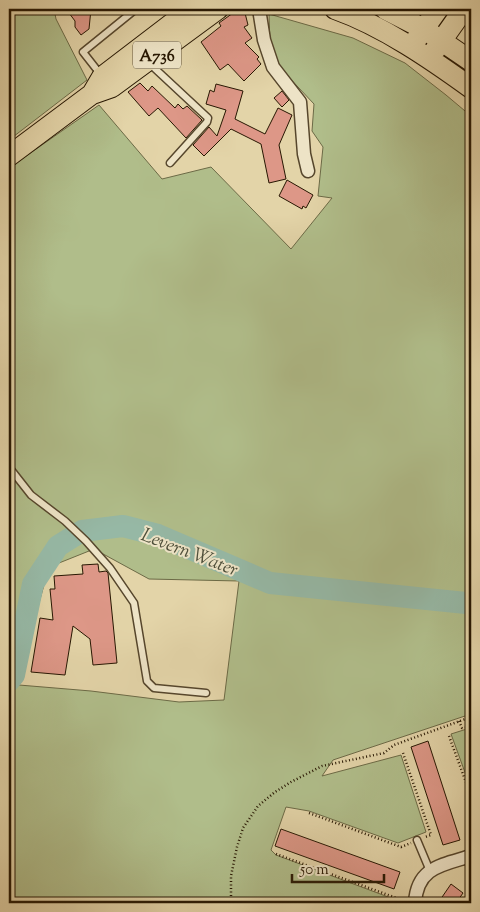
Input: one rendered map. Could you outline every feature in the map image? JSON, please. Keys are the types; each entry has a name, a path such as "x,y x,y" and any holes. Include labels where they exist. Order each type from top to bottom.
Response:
{"main road":[{"name":"A736","path":"142,56 191,9"},
{"name":"A736","path":"9,156 142,56 218,9"},
{"path":"335,9 362,20 429,58 471,88"},
{"path":"385,9 424,29 471,61"},
{"path":"411,48 438,9"},
{"path":"429,58 464,9"}],"street":[{"path":"259,9 264,40 273,67 300,102 304,154 308,171"},
{"path":"415,903 421,880 430,871 440,865 471,856"}],"lane":[{"path":"107,82 82,52 136,9"},
{"path":"142,56 208,118 207,122 170,163"},
{"path":"9,467 31,495 65,521 86,541 110,568 134,603 147,682 154,688 206,693"},
{"path":"417,840 430,871"}],"path":[{"path":"231,903 233,862 243,828 258,806 275,792 322,766 384,752 394,745 471,717"},
{"path":"459,721 462,728 471,727"},
{"path":"449,736 471,796"},
{"path":"309,813 401,847 431,835 403,753"},
{"path":"276,854 402,900 403,903"}],"green space":[{"path":"9,9 54,9 56,19 87,80 9,140"},
{"path":"269,14 353,38 405,63 471,116 471,714 333,760 322,776 401,755 426,832 398,843 309,811 286,807 271,850 276,855 399,901 399,903 9,903 9,168 99,105 162,179 211,167 291,249 332,198 318,196 323,147 312,131 314,104 282,70 270,46","holes":["94,549 149,579 239,581 224,700 179,702 91,691 19,685 29,639 49,567"]},
{"path":"470,728 471,733 471,789 451,734"}],"building":[{"path":"74,9 91,9 89,29 81,35 69,13"},
{"path":"244,9 248,25 244,27 252,38 245,43 259,57 257,59 261,64 244,81 228,64 220,70 201,42 221,26 219,23 233,13 233,11"},
{"path":"140,83 148,91 152,86 175,108 178,104 183,109 187,106 202,120 186,138 158,108 149,116 128,92"},
{"path":"216,84 243,91 235,119 265,134 278,108 292,115 279,145 286,179 269,183 261,144 231,129 204,156 193,145 209,127 217,136 226,110 206,104 210,90 214,92"},
{"path":"282,91 289,100 282,107 274,98"},
{"path":"287,180 313,195 306,208 303,206 302,209 279,196"},
{"path":"98,564 99,572 106,571 108,573 117,663 93,665 90,639 73,626 65,675 31,672 40,618 53,620 50,589 55,589 54,576 83,574 82,565"},
{"path":"428,741 460,840 443,845 411,747"},
{"path":"281,829 400,872 394,889 275,846"},
{"path":"451,884 463,893 456,903 438,903"}],"waterway":[{"name":"Levern Water","path":"9,681 14,675 33,584 58,546 82,531 123,526 158,535 270,583 471,602"}]}
